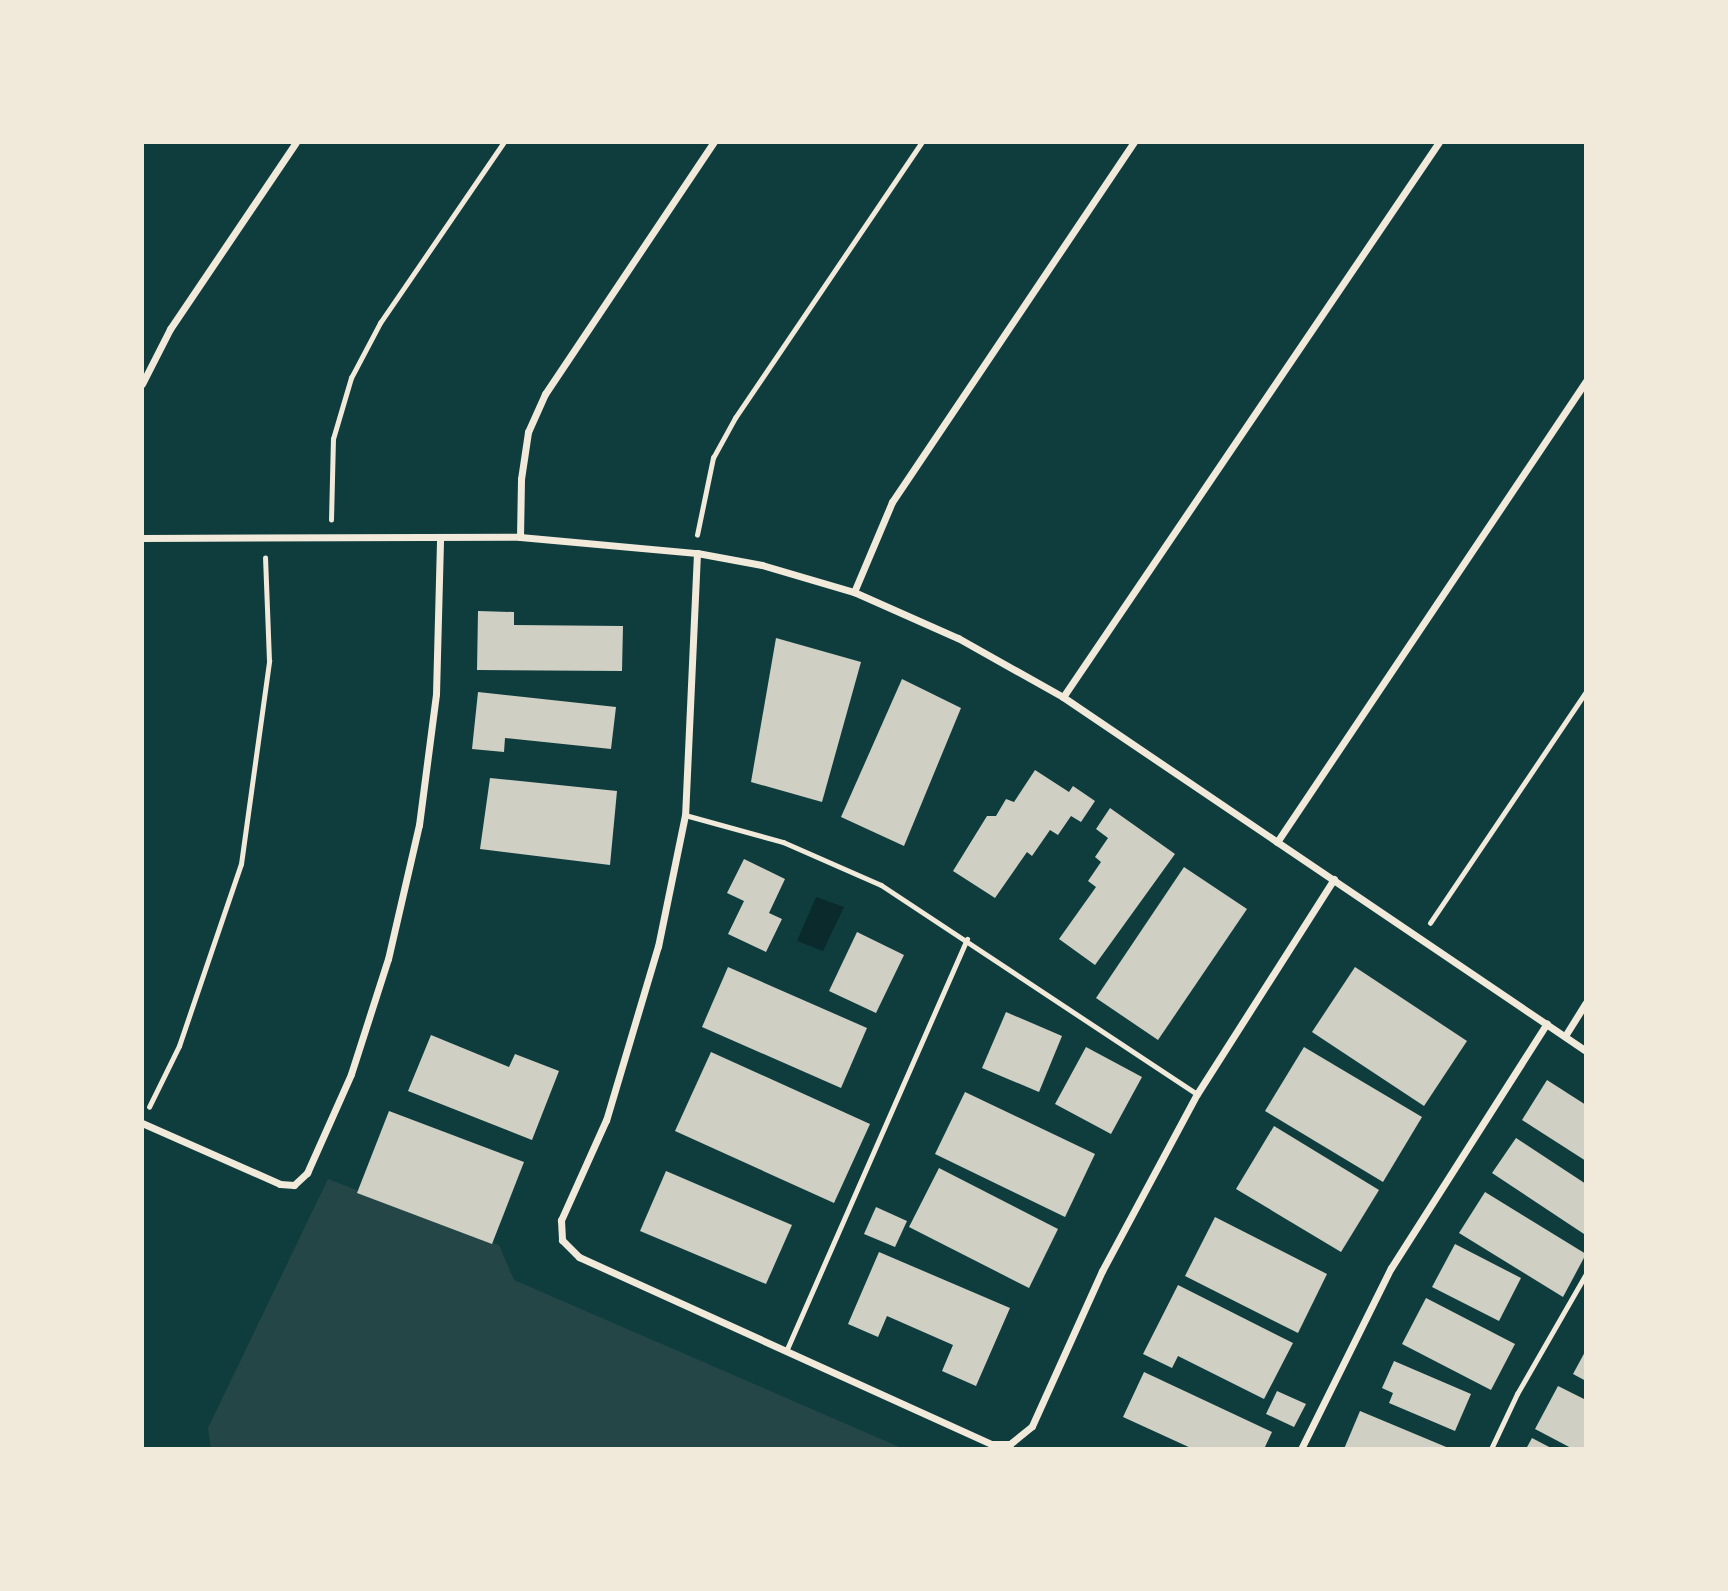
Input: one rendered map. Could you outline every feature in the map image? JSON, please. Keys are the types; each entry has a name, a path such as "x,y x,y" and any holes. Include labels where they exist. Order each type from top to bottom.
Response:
{"street":[{"path":"142,384 170,329 296,142"},
{"path":"520,537 521,479 528,432 545,394 714,142"},
{"path":"853,592 892,502 1134,142"},
{"path":"1063,697 1439,142"},
{"path":"1277,842 1586,381"},
{"path":"142,538 520,537 697,553 762,565 853,592 958,638 1063,697 1586,1051"},
{"path":"142,1124 280,1184 294,1185 307,1173 351,1074 388,959 416,839 436,694 440,538"},
{"path":"697,553 685,815 658,946 606,1120 561,1220 562,1240 579,1257 992,1444 1010,1444 1032,1426 1102,1271 1197,1094 1334,879"},
{"path":"1564,1036 1586,1003"},
{"path":"1301,1449 1391,1268 1547,1023"}],"lane":[{"path":"685,815 783,842 881,885 967,939 1197,1094"},
{"path":"787,1349 967,939"}],"path":[{"path":"331,537 333,439 351,378 380,323 504,142"},
{"path":"697,553 698,519 713,458 735,418 922,142"},
{"path":"147,1111 179,1046 241,864 269,661 264,539"},
{"path":"1421,937 1586,692"},
{"path":"1491,1449 1586,1274"}],"shaded area":[{"path":"816,897 844,907 823,951 797,941"},
{"path":"328,1179 499,1245 514,1280 904,1449 211,1449 208,1428"}],"building":[{"path":"478,611 514,612 514,625 623,626 622,671 477,670"},
{"path":"776,638 861,662 822,802 751,782"},
{"path":"902,679 961,708 904,846 841,817"},
{"path":"478,692 616,707 611,749 505,738 504,752 472,749"},
{"path":"1035,770 1069,792 1073,786 1095,801 1081,822 1071,816 1058,835 1050,830 1032,856 1027,852 995,898 953,871 987,816 996,816 1006,799 1014,802"},
{"path":"490,778 617,791 610,865 480,849"},
{"path":"1110,808 1175,854 1095,965 1059,939 1096,887 1088,881 1101,862 1095,857 1108,838 1096,829"},
{"path":"744,859 785,879 769,913 782,919 766,952 728,934 744,901 727,893"},
{"path":"1184,867 1247,909 1158,1040 1096,998"},
{"path":"857,932 904,955 876,1013 829,991"},
{"path":"728,967 867,1028 841,1088 702,1027"},
{"path":"1355,967 1467,1041 1424,1106 1312,1032"},
{"path":"1006,1012 1062,1036 1039,1092 982,1068"},
{"path":"431,1035 509,1067 515,1054 559,1071 532,1140 408,1091"},
{"path":"1086,1047 1142,1077 1111,1134 1055,1104"},
{"path":"1304,1047 1422,1117 1383,1182 1265,1111"},
{"path":"711,1052 870,1124 834,1203 675,1131"},
{"path":"1547,1080 1586,1105 1586,1161 1522,1120"},
{"path":"965,1092 1095,1154 1065,1217 935,1154"},
{"path":"389,1111 524,1162 492,1244 357,1193"},
{"path":"1274,1126 1379,1190 1341,1252 1236,1189"},
{"path":"1516,1138 1586,1184 1584,1234 1492,1173"},
{"path":"939,1168 1058,1229 1029,1288 909,1227"},
{"path":"666,1171 792,1225 766,1284 640,1231"},
{"path":"1485,1192 1586,1254 1563,1297 1459,1233"},
{"path":"876,1207 907,1221 895,1247 864,1234"},
{"path":"1215,1217 1327,1274 1298,1333 1185,1276"},
{"path":"1455,1244 1521,1278 1499,1321 1432,1287"},
{"path":"879,1252 1010,1308 976,1386 942,1371 953,1345 887,1316 878,1337 848,1324"},
{"path":"1178,1285 1293,1343 1264,1399 1178,1356 1172,1368 1143,1354"},
{"path":"1426,1298 1515,1344 1491,1390 1402,1344"},
{"path":"1586,1350 1586,1381 1573,1374"},
{"path":"1394,1361 1471,1394 1455,1431 1389,1403 1393,1393 1382,1388"},
{"path":"1144,1372 1272,1432 1264,1449 1193,1449 1123,1417"},
{"path":"1558,1386 1586,1400 1586,1449 1573,1449 1535,1429"},
{"path":"1277,1391 1306,1404 1294,1427 1266,1414"},
{"path":"1360,1411 1451,1449 1344,1449"},
{"path":"1532,1438 1553,1449 1526,1449"}]}
